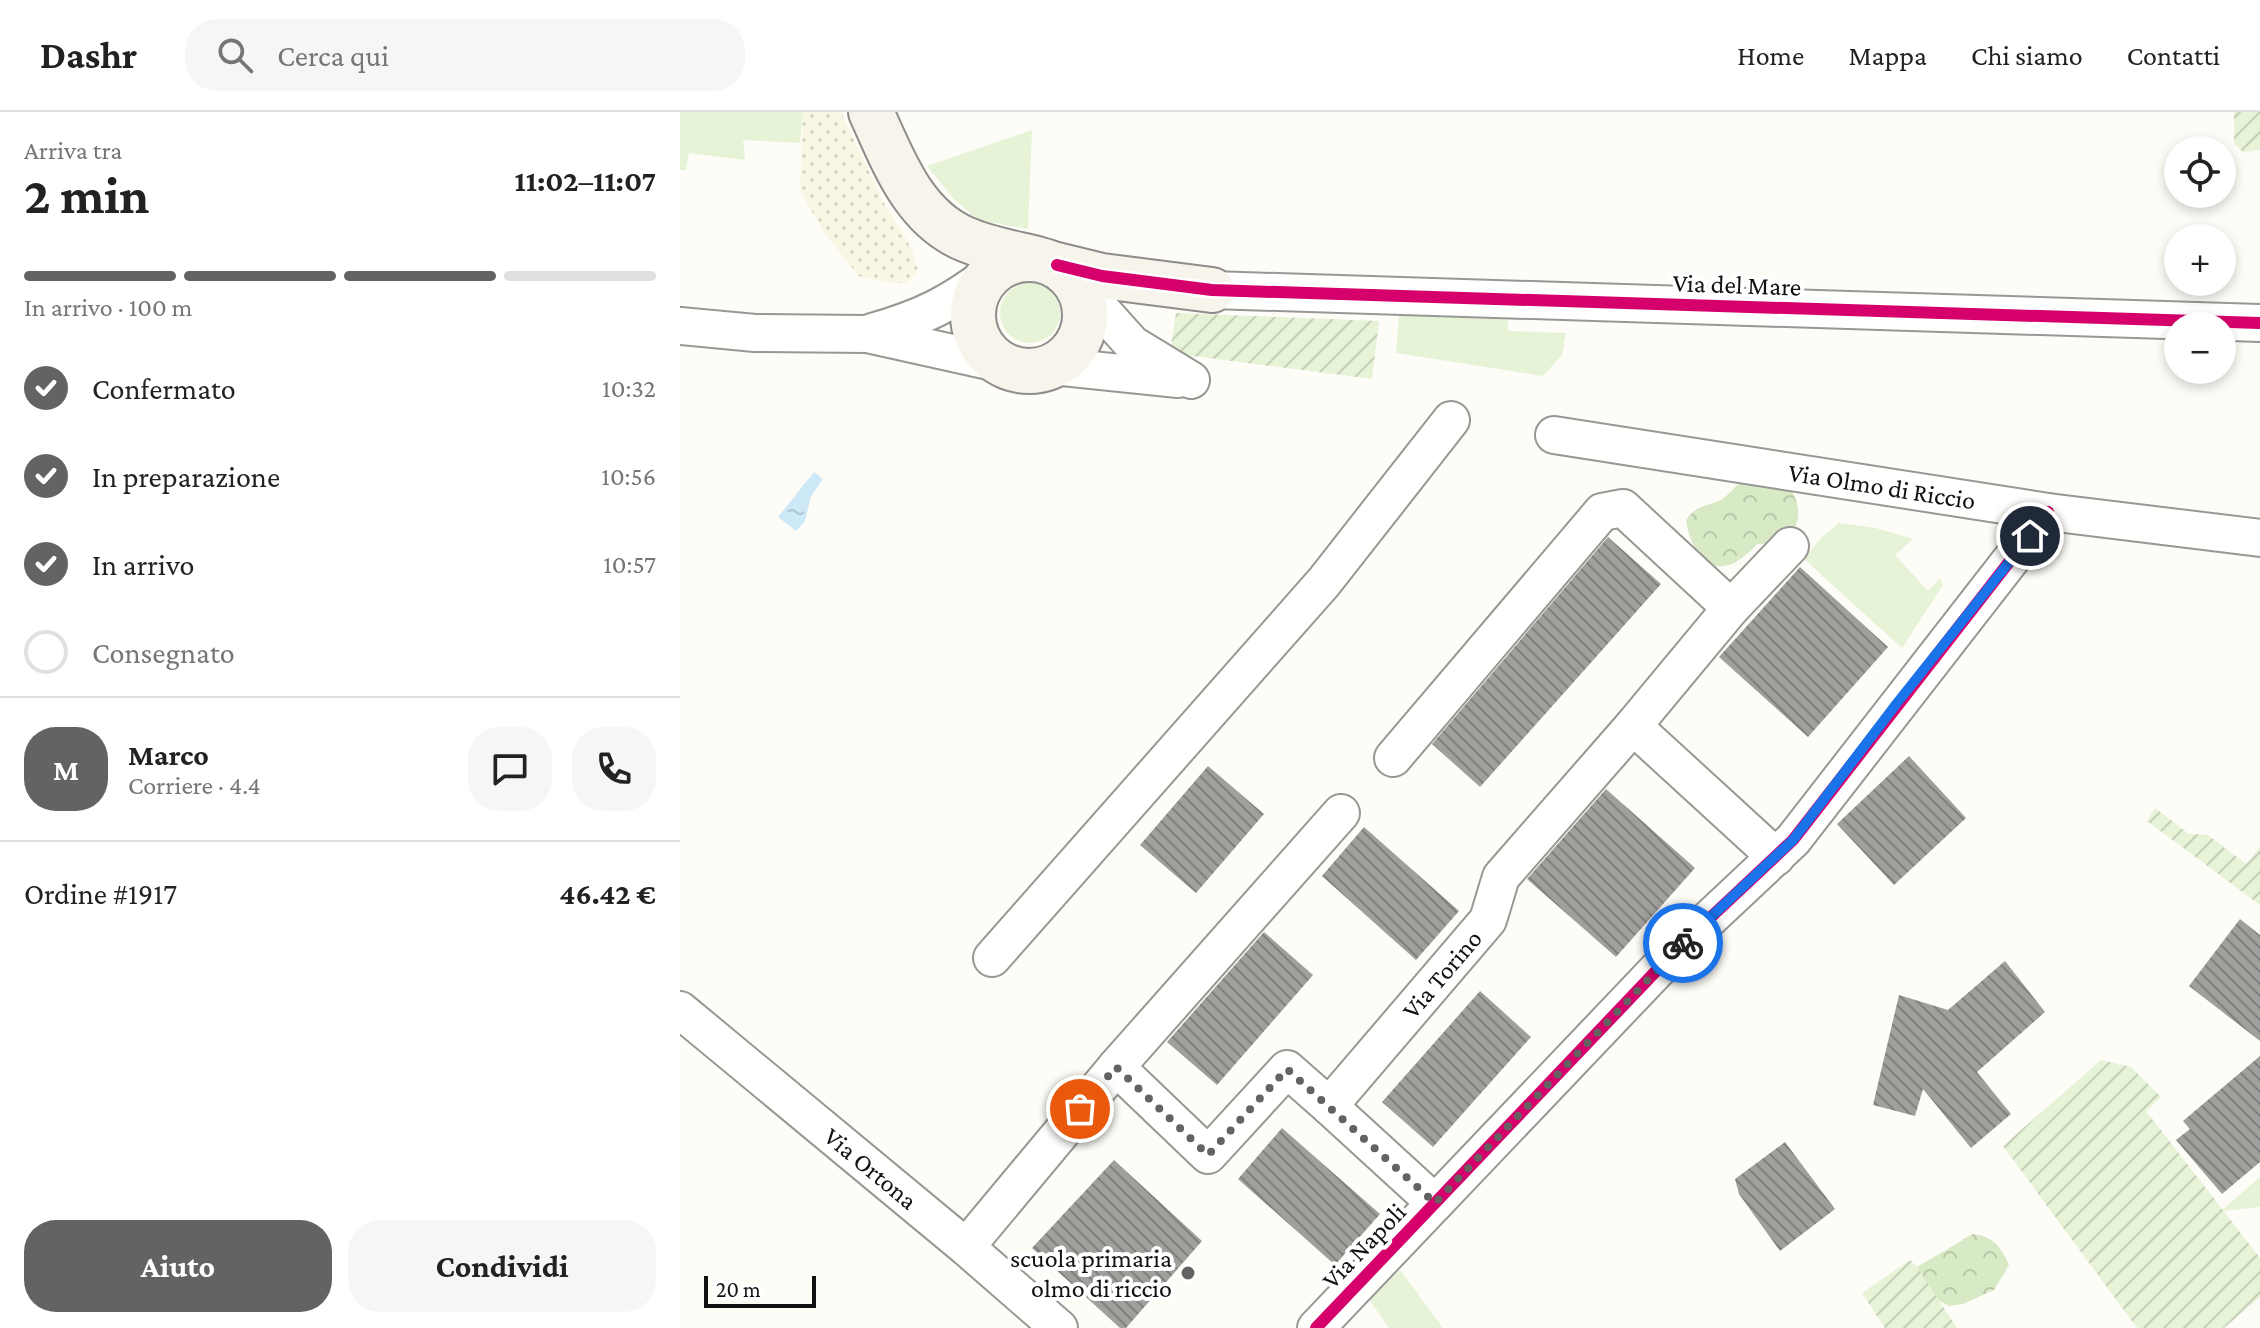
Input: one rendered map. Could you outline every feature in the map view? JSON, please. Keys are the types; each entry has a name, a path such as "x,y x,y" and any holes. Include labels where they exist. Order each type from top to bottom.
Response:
{"street":[{"path":"871,112 901,178 935,221 963,239 1055,267 1081,292 1086,309 1078,343 1053,366"},
{"path":"926,211 983,316 1027,371 1053,366 1191,380 1132,344 1055,267"},
{"path":"680,326 755,333 867,334 983,316 1021,259 1102,276 1212,290"},
{"name":"Via del Mare","path":"1212,290 2260,323"},
{"path":"867,334 916,320 983,316"},
{"path":"992,958 1324,582 1451,420"},
{"name":"Via Olmo di Riccio","path":"1554,435 2048,512 2260,538"},
{"path":"1393,758 1602,512 1623,508 1731,608"},
{"name":"Via Napoli","path":"1316,1328 1678,948 1793,840 2048,512"},
{"name":"Via Torino","path":"1329,1106 1488,920 1501,877 1731,608 1790,546"},
{"path":"1633,726 1776,857"},
{"path":"966,1247 1116,1067 1341,813"},
{"name":"Via Ortona","path":"680,1010 1059,1328"},
{"path":"1116,1067 1208,1155 1287,1069 1435,1203"}],"shaded area":[{"path":"803,112 841,112 885,205 912,249 918,271 906,283 889,283 859,276 825,234 800,191"}],"green space":[{"path":"680,112 803,112 800,143 743,140 745,160 689,153 686,170 680,170"},
{"path":"2234,112 2260,112 2260,150 2243,152 2236,146"},
{"path":"1032,130 1028,229 978,220 954,199 927,166"},
{"path":"1030,283 1051,292 1060,313 1051,334 1030,343 1009,334 1000,313 1009,292"},
{"path":"1176,313 1379,321 1372,379 1170,353"},
{"path":"1399,315 1508,319 1508,331 1566,333 1562,355 1543,376 1396,353"},
{"path":"1751,477 1790,488 1796,499 1798,520 1789,535 1780,540 1757,544 1732,564 1711,565 1696,549 1686,520 1695,510 1720,500"},
{"path":"1839,523 1876,528 1913,539 1895,555 1928,591 1940,578 1943,585 1902,648 1804,559 1822,537"},
{"path":"2155,808 2189,834 2208,835 2246,864 2260,847 2260,905 2147,821"},
{"path":"2101,1060 2131,1067 2161,1097 2146,1111 2260,1258 2260,1297 2224,1328 2137,1328 2003,1146"},
{"path":"2260,1177 2260,1207 2221,1211"},
{"path":"1973,1234 1986,1237 1996,1244 2009,1265 1994,1290 1963,1304 1949,1306 1936,1299 1917,1267"},
{"path":"1910,1260 1957,1328 1885,1328 1862,1293"},
{"path":"1400,1270 1443,1328 1389,1328 1369,1299"}],"water":[{"path":"814,472 823,479 811,496 805,521 796,531 778,517"}],"building":[{"path":"1608,537 1661,584 1480,787 1432,744"},
{"path":"1800,567 1888,647 1808,737 1719,657"},
{"path":"1909,756 1966,818 1894,885 1837,824"},
{"path":"1208,766 1264,814 1196,893 1140,845"},
{"path":"1606,789 1695,868 1616,957 1527,879"},
{"path":"1364,827 1459,911 1416,960 1322,876"},
{"path":"2240,919 2260,935 2260,1041 2189,986"},
{"path":"1264,932 1313,975 1217,1085 1167,1042"},
{"path":"2005,961 2045,1012 1977,1072 2011,1114 1971,1148 1923,1089 1915,1116 1873,1105 1899,995 1948,1010"},
{"path":"1480,991 1531,1037 1433,1147 1382,1102"},
{"path":"2260,1056 2260,1162 2222,1194 2176,1140 2190,1129 2183,1121"},
{"path":"1282,1128 1380,1214 1335,1265 1238,1179"},
{"path":"1785,1142 1835,1209 1780,1251 1739,1194 1735,1179"},
{"path":"1114,1160 1202,1241 1126,1328 1120,1328 1032,1248"}],"cycle path":[{"path":"1057,265 1102,276 1212,290 2260,323"},
{"path":"1316,1328 1678,948 1793,840 2048,512"}],"way so far":[{"path":"1080,1109 1116,1067 1208,1155 1287,1069 1435,1203 1683,943"}],"place":[{"name":"scuola primaria olmo di riccio","path":"1188,1273"}],"route":[{"path":"1683,943 1793,840 2030,536"}]}
